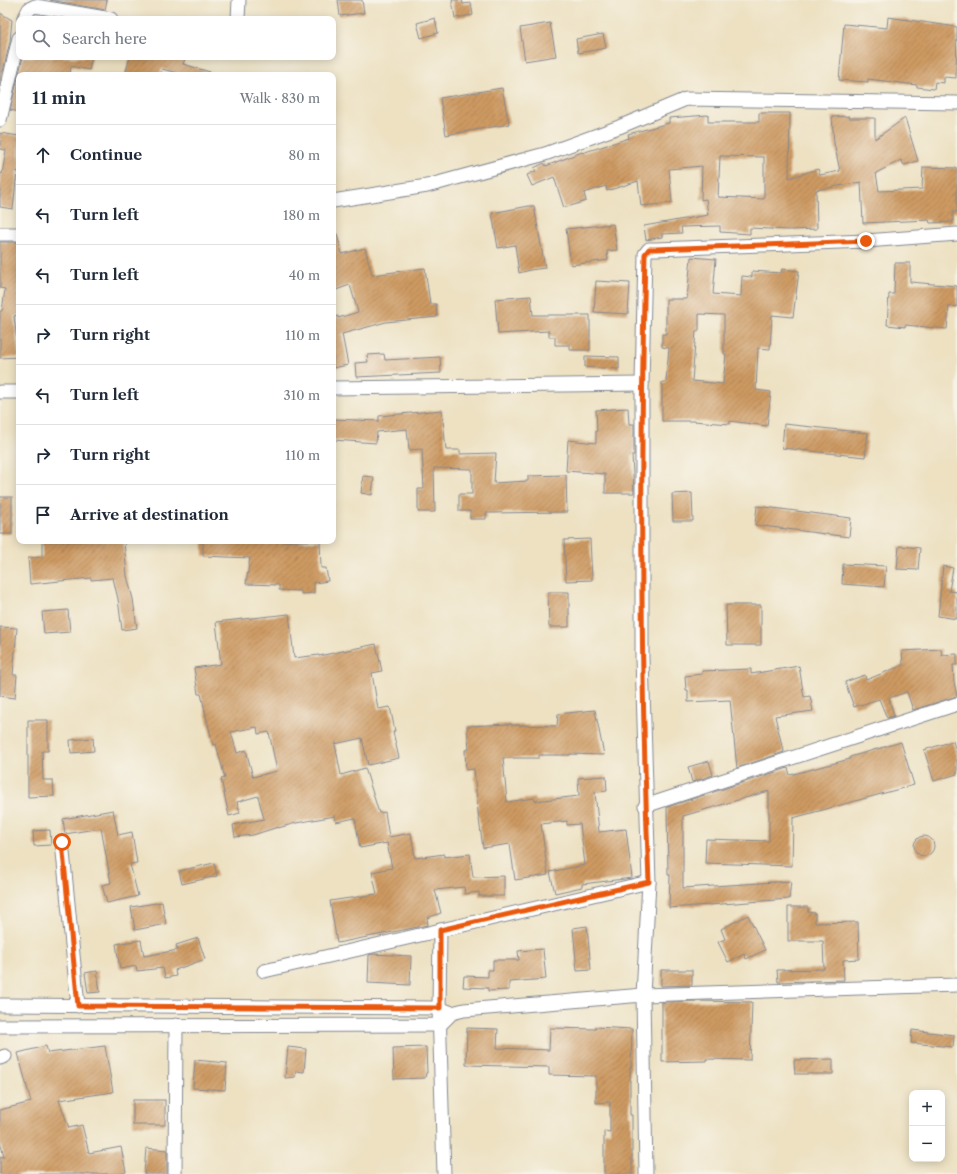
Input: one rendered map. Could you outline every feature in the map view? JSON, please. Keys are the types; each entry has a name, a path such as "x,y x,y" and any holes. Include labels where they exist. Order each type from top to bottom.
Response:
{"street":[{"path":"238,16 239,0"},
{"path":"26,16 29,9 35,6 93,16"},
{"path":"0,120 16,51"},
{"path":"336,201 427,186 545,154 618,127 686,99 957,103"},
{"path":"0,234 16,234"},
{"path":"646,1174 643,995 649,882 642,658 642,384 645,254 649,249 866,241 957,234"},
{"path":"336,388 642,384"},
{"path":"0,392 16,392"},
{"path":"646,806 957,704"},
{"path":"62,842 78,1006"},
{"path":"264,971 649,882"},
{"path":"440,930 440,1025 444,1174"},
{"path":"0,1026 440,1025 452,1013 464,1010 643,995 957,985"},
{"path":"0,1005 440,1008 452,1013"},
{"path":"175,1174 176,1025"}],"building":[{"path":"50,0 107,0 105,10"},
{"path":"338,0 362,0 364,13 340,16"},
{"path":"452,0 462,0 463,4 471,3 473,15 455,18"},
{"path":"0,13 12,20 10,41 0,85"},
{"path":"888,17 957,27 956,78 944,77 944,83 935,82 934,89 917,87 917,85 868,79 868,82 839,80 844,24 887,28"},
{"path":"435,18 438,33 421,38 417,23"},
{"path":"550,23 556,56 525,61 520,28"},
{"path":"603,34 606,48 578,53 576,39"},
{"path":"22,60 91,60 89,70 71,66 70,72 19,72"},
{"path":"129,60 185,60 183,64 210,72 174,72 162,69 161,72 126,72"},
{"path":"16,86 16,111 10,110"},
{"path":"502,88 509,124 446,135 440,98"},
{"path":"759,113 790,113 789,178 818,169 820,175 840,171 834,143 832,117 849,116 849,118 875,118 875,139 905,118 918,161 904,165 901,160 876,173 879,191 922,189 923,167 957,168 957,212 953,212 953,222 930,223 929,220 863,223 861,182 816,190 817,229 789,230 750,228 750,234 720,232 720,226 681,227 682,233 662,234 662,237 646,240 644,226 708,215 706,199 701,200 702,166 669,169 672,203 641,206 638,181 607,191 606,186 584,193 586,201 564,208 554,177 532,186 527,175 536,171 534,168 544,163 546,166 582,152 629,138 628,134 669,123 669,118 708,115 708,122 759,122","holes":["720,156 764,157 764,199 718,197"]},
{"path":"0,133 16,136 16,180 13,209 0,207 0,173 2,174 6,150 0,149"},
{"path":"534,206 545,268 519,273 515,245 498,248 492,213"},
{"path":"613,224 617,250 607,251 608,260 571,265 566,229"},
{"path":"336,234 342,254 365,248 372,275 425,268 430,304 436,304 437,317 386,322 342,334 348,365 336,367 336,316 338,316 338,318 358,312 350,285 336,290"},
{"path":"0,242 16,242 16,316 14,316 16,332 16,357 0,358 0,311 2,311 5,289 0,288"},
{"path":"691,257 716,259 713,294 741,296 742,276 752,277 752,271 781,273 782,269 799,271 793,317 772,315 770,349 758,348 756,390 771,392 767,426 730,421 730,424 693,421 662,421 662,382 666,382 669,348 662,347 662,334 666,334 666,299 687,299","holes":["699,314 724,315 724,354 726,354 723,384 692,381 696,331 699,331"]},
{"path":"895,263 910,263 910,282 957,286 957,307 949,306 947,329 887,325 889,294 894,294"},
{"path":"596,281 630,283 628,314 594,312"},
{"path":"531,296 533,315 590,315 590,350 570,350 570,345 555,345 555,337 549,337 549,331 498,334 495,299"},
{"path":"384,354 385,360 440,357 441,373 356,377 355,363 368,362 367,355"},
{"path":"585,356 619,357 619,369 585,367"},
{"path":"628,408 629,424 634,424 634,455 632,455 634,493 605,493 605,474 566,471 568,440 596,443 596,410"},
{"path":"442,410 446,450 460,450 460,454 496,453 494,483 528,481 528,476 566,475 567,512 486,513 486,519 470,519 470,511 459,511 459,494 472,494 472,469 434,468 435,512 418,512 418,489 424,489 422,449 409,450 407,429 377,432 376,443 336,440 336,419 379,421 379,416"},
{"path":"784,424 868,433 865,457 782,448"},
{"path":"363,476 374,477 372,495 361,493"},
{"path":"692,493 693,521 673,521 672,494"},
{"path":"0,497 12,497 12,534 0,534"},
{"path":"757,506 851,518 849,537 755,525"},
{"path":"590,539 592,580 566,581 564,540"},
{"path":"42,544 124,544 127,576 133,599 137,628 122,630 118,599 113,578 91,580 91,578 30,584 28,558 42,557"},
{"path":"203,544 320,544 321,568 326,568 328,581 314,583 314,593 301,594 301,591 279,590 279,585 246,584 250,558 203,556"},
{"path":"899,546 920,548 918,570 897,569"},
{"path":"843,564 886,566 884,587 842,584"},
{"path":"943,566 953,568 949,591 957,592 957,619 938,616"},
{"path":"548,592 569,592 569,627 549,627"},
{"path":"726,605 761,605 761,645 727,645"},
{"path":"68,610 70,632 44,634 42,612"},
{"path":"289,614 294,658 319,656 376,644 382,671 372,673 378,709 390,707 395,731 393,732 399,758 368,765 362,738 335,744 341,775 365,768 379,813 385,812 389,837 411,833 415,858 444,854 444,857 470,854 473,877 504,876 504,896 479,896 479,892 465,894 464,887 435,890 441,913 427,918 428,925 337,943 330,901 377,894 372,872 392,868 387,843 360,848 355,818 336,822 335,816 278,827 253,835 235,837 233,825 264,819 258,796 237,802 240,813 229,816 221,779 225,778 216,744 213,745 201,694 198,694 194,668 221,664 216,622","holes":["257,727 258,734 269,732 277,771 253,777 246,750 237,753 231,732"]},
{"path":"0,627 17,628 13,675 17,675 15,698 0,696"},
{"path":"941,649 942,655 957,654 957,665 953,665 957,696 913,710 907,692 889,698 894,716 887,718 879,699 854,707 845,682 865,675 866,680 903,665 902,651"},
{"path":"799,666 804,697 810,696 813,711 775,716 784,752 737,768 730,700 688,702 688,690 686,690 685,676 702,674 702,671 751,669 751,674"},
{"path":"595,710 604,755 570,754 539,755 539,758 503,758 507,802 534,798 535,801 579,796 578,778 606,776 607,791 595,792 599,832 626,829 632,878 582,884 582,887 555,893 550,872 585,865 580,824 567,825 567,821 541,824 548,875 515,880 510,844 483,848 474,769 466,770 465,750 469,749 467,726 511,724 557,726 558,714"},
{"path":"28,720 48,720 48,751 42,751 43,780 53,780 54,796 28,797"},
{"path":"93,738 94,751 71,753 70,740"},
{"path":"953,741 957,755 957,774 934,781 924,750"},
{"path":"901,742 914,785 793,818 792,866 705,863 706,839 769,841 769,791 683,816 683,888 791,881 789,899 669,908 670,875 668,875 667,807 788,768 790,775 850,759 850,757"},
{"path":"709,761 713,775 692,782 688,767"},
{"path":"113,810 118,835 132,832 137,863 130,864 138,896 107,903 102,885 111,883 101,828 65,834 63,819"},
{"path":"50,830 51,845 34,846 33,831"},
{"path":"920,836 928,836 934,842 934,850 928,856 920,856 914,850 914,842"},
{"path":"214,863 217,876 182,884 179,871"},
{"path":"162,902 166,924 135,930 131,907"},
{"path":"788,907 808,907 808,912 815,913 815,923 858,922 859,959 843,960 844,980 778,982 777,970 824,969 823,941 788,941"},
{"path":"748,915 765,950 746,959 744,954 728,962 718,942 725,939 721,929"},
{"path":"587,926 591,970 577,971 573,928"},
{"path":"198,938 205,959 175,970 176,976 165,978 163,968 137,971 136,966 120,969 116,944 141,940 144,956 178,950 176,945"},
{"path":"543,949 546,979 509,982 509,990 488,991 488,988 463,987 464,976 488,977 488,970 493,970 493,960 519,960 518,951"},
{"path":"369,955 411,956 410,985 368,983"},
{"path":"661,970 692,970 692,985 661,986"},
{"path":"97,971 100,992 88,993 85,973"},
{"path":"662,1002 752,1002 750,1060 706,1059 706,1061 662,1062"},
{"path":"595,1027 632,1029 630,1115 632,1115 632,1174 604,1174 604,1131 610,1132 610,1102 596,1103 596,1076 549,1075 549,1067 466,1065 467,1028 498,1029 497,1048 549,1050 550,1028 595,1029"},
{"path":"912,1030 954,1035 953,1047 911,1043"},
{"path":"46,1046 48,1053 105,1046 113,1092 59,1100 69,1128 82,1125 89,1153 121,1147 126,1172 118,1174 0,1174 0,1157 4,1157 0,1142 0,1110 31,1102 18,1053"},
{"path":"288,1047 306,1049 304,1072 296,1071 295,1077 285,1078"},
{"path":"426,1047 427,1073 425,1078 394,1079 393,1048"},
{"path":"833,1059 833,1074 795,1074 794,1060"},
{"path":"195,1060 227,1063 225,1090 193,1088"},
{"path":"133,1100 165,1100 165,1125 133,1125"},
{"path":"146,1148 167,1150 167,1174 144,1174"}],"route":[{"path":"62,842 78,1006 440,1008 440,930 649,882 642,658 642,384 645,254 649,249 866,241"}]}
